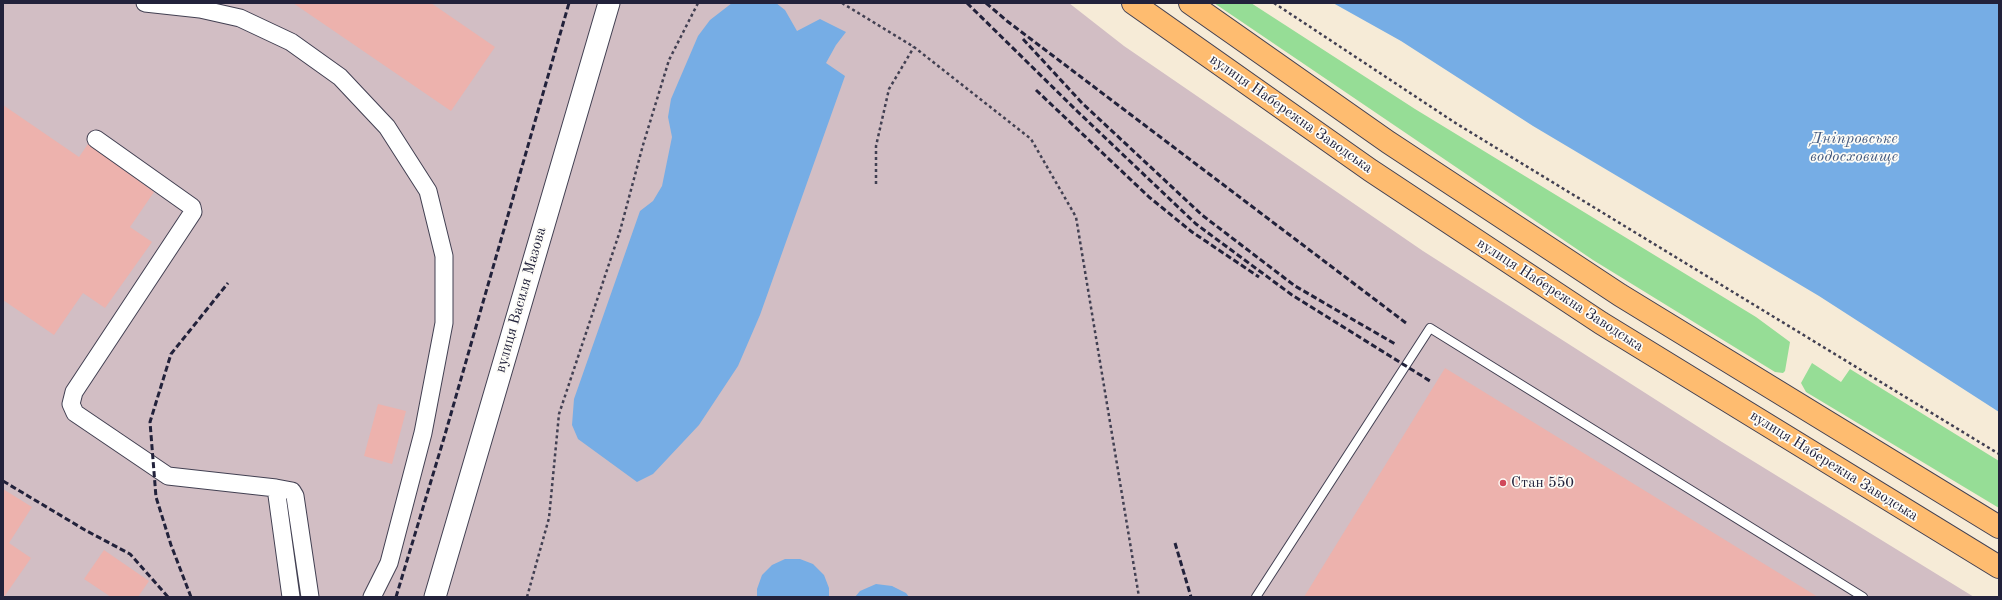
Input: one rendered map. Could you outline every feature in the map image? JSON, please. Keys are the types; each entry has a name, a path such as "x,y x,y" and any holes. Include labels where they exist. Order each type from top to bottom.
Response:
{"main road":[{"name":"вулиця Набережна Заводська","path":"1133,3 1370,170 1601,323 1999,567"},
{"path":"1190,3 1388,142 1620,295 1999,527"}],"street":[{"path":"145,3 200,9 240,18 291,42 340,77 387,127 428,191 444,256 444,323 421,440 389,563 372,597"},
{"name":"вулиця Василя Мазова","path":"435,597 608,3"},
{"path":"96,139 192,207 193,212 74,392 71,404 75,413 168,476 292,491 295,496 310,597"},
{"path":"276,488 291,597"}],"lane":[{"path":"1256,597 1430,328 1863,597"}],"path":[{"path":"527,597 549,518 559,414 617,238 669,60 698,3"},
{"path":"842,3 914,47 1031,139 1076,217 1139,597"},
{"path":"1274,3 1457,124 1999,454"},
{"path":"876,184 876,146 889,89 914,47"}],"shaded area":[{"path":"3,3 1069,3 1124,46 1423,251 1722,442 1974,597 3,597"}],"green space":[{"path":"1214,3 1251,3 1415,109 1756,317 1790,342 1785,371 1783,373 1775,372 1593,260"},
{"path":"1812,363 1841,382 1850,369 1999,461 1999,508 1806,392 1801,383"}],"water":[{"path":"732,3 776,3 785,10 797,31 820,19 846,32 836,45 826,63 845,76 760,315 738,366 699,425 653,474 637,482 578,439 572,425 574,399 640,211 653,201 662,186 672,137 668,117 671,99 698,36 710,20"},
{"name":"Дніпровське водосховище","path":"1333,3 1999,3 1999,412 1819,296 1533,126 1401,41"},
{"path":"785,559 800,559 813,564 824,575 829,588 829,597 757,597 757,589 762,575 772,565"},
{"path":"876,584 892,586 906,593 909,597 855,597 860,591"}],"building":[{"path":"293,3 431,3 495,47 451,111"},
{"path":"3,105 79,157 88,144 154,192 130,227 152,242 105,308 83,293 54,335 3,300"},
{"name":"Стан 550","path":"1445,368 1818,597 1304,597"},
{"path":"378,404 406,411 392,464 364,456"},
{"path":"3,489 32,507 9,543 31,558 4,597"},
{"path":"104,550 149,581 138,597 111,597 84,579"}],"railway":[{"path":"396,597 444,438 569,3"},
{"path":"967,3 1077,111 1196,224 1292,295 1430,381"},
{"path":"986,3 1007,21 1406,323"},
{"path":"1023,39 1082,103 1202,215 1295,286 1397,345"},
{"path":"1036,90 1149,197 1192,232 1259,277"},
{"path":"191,597 171,545 156,497 150,422 171,354 228,283"},
{"path":"3,481 85,530 130,554 168,597"},
{"path":"1175,543 1191,597"}],"place":[{"name":"Стан 550","path":"1503,483"}]}
